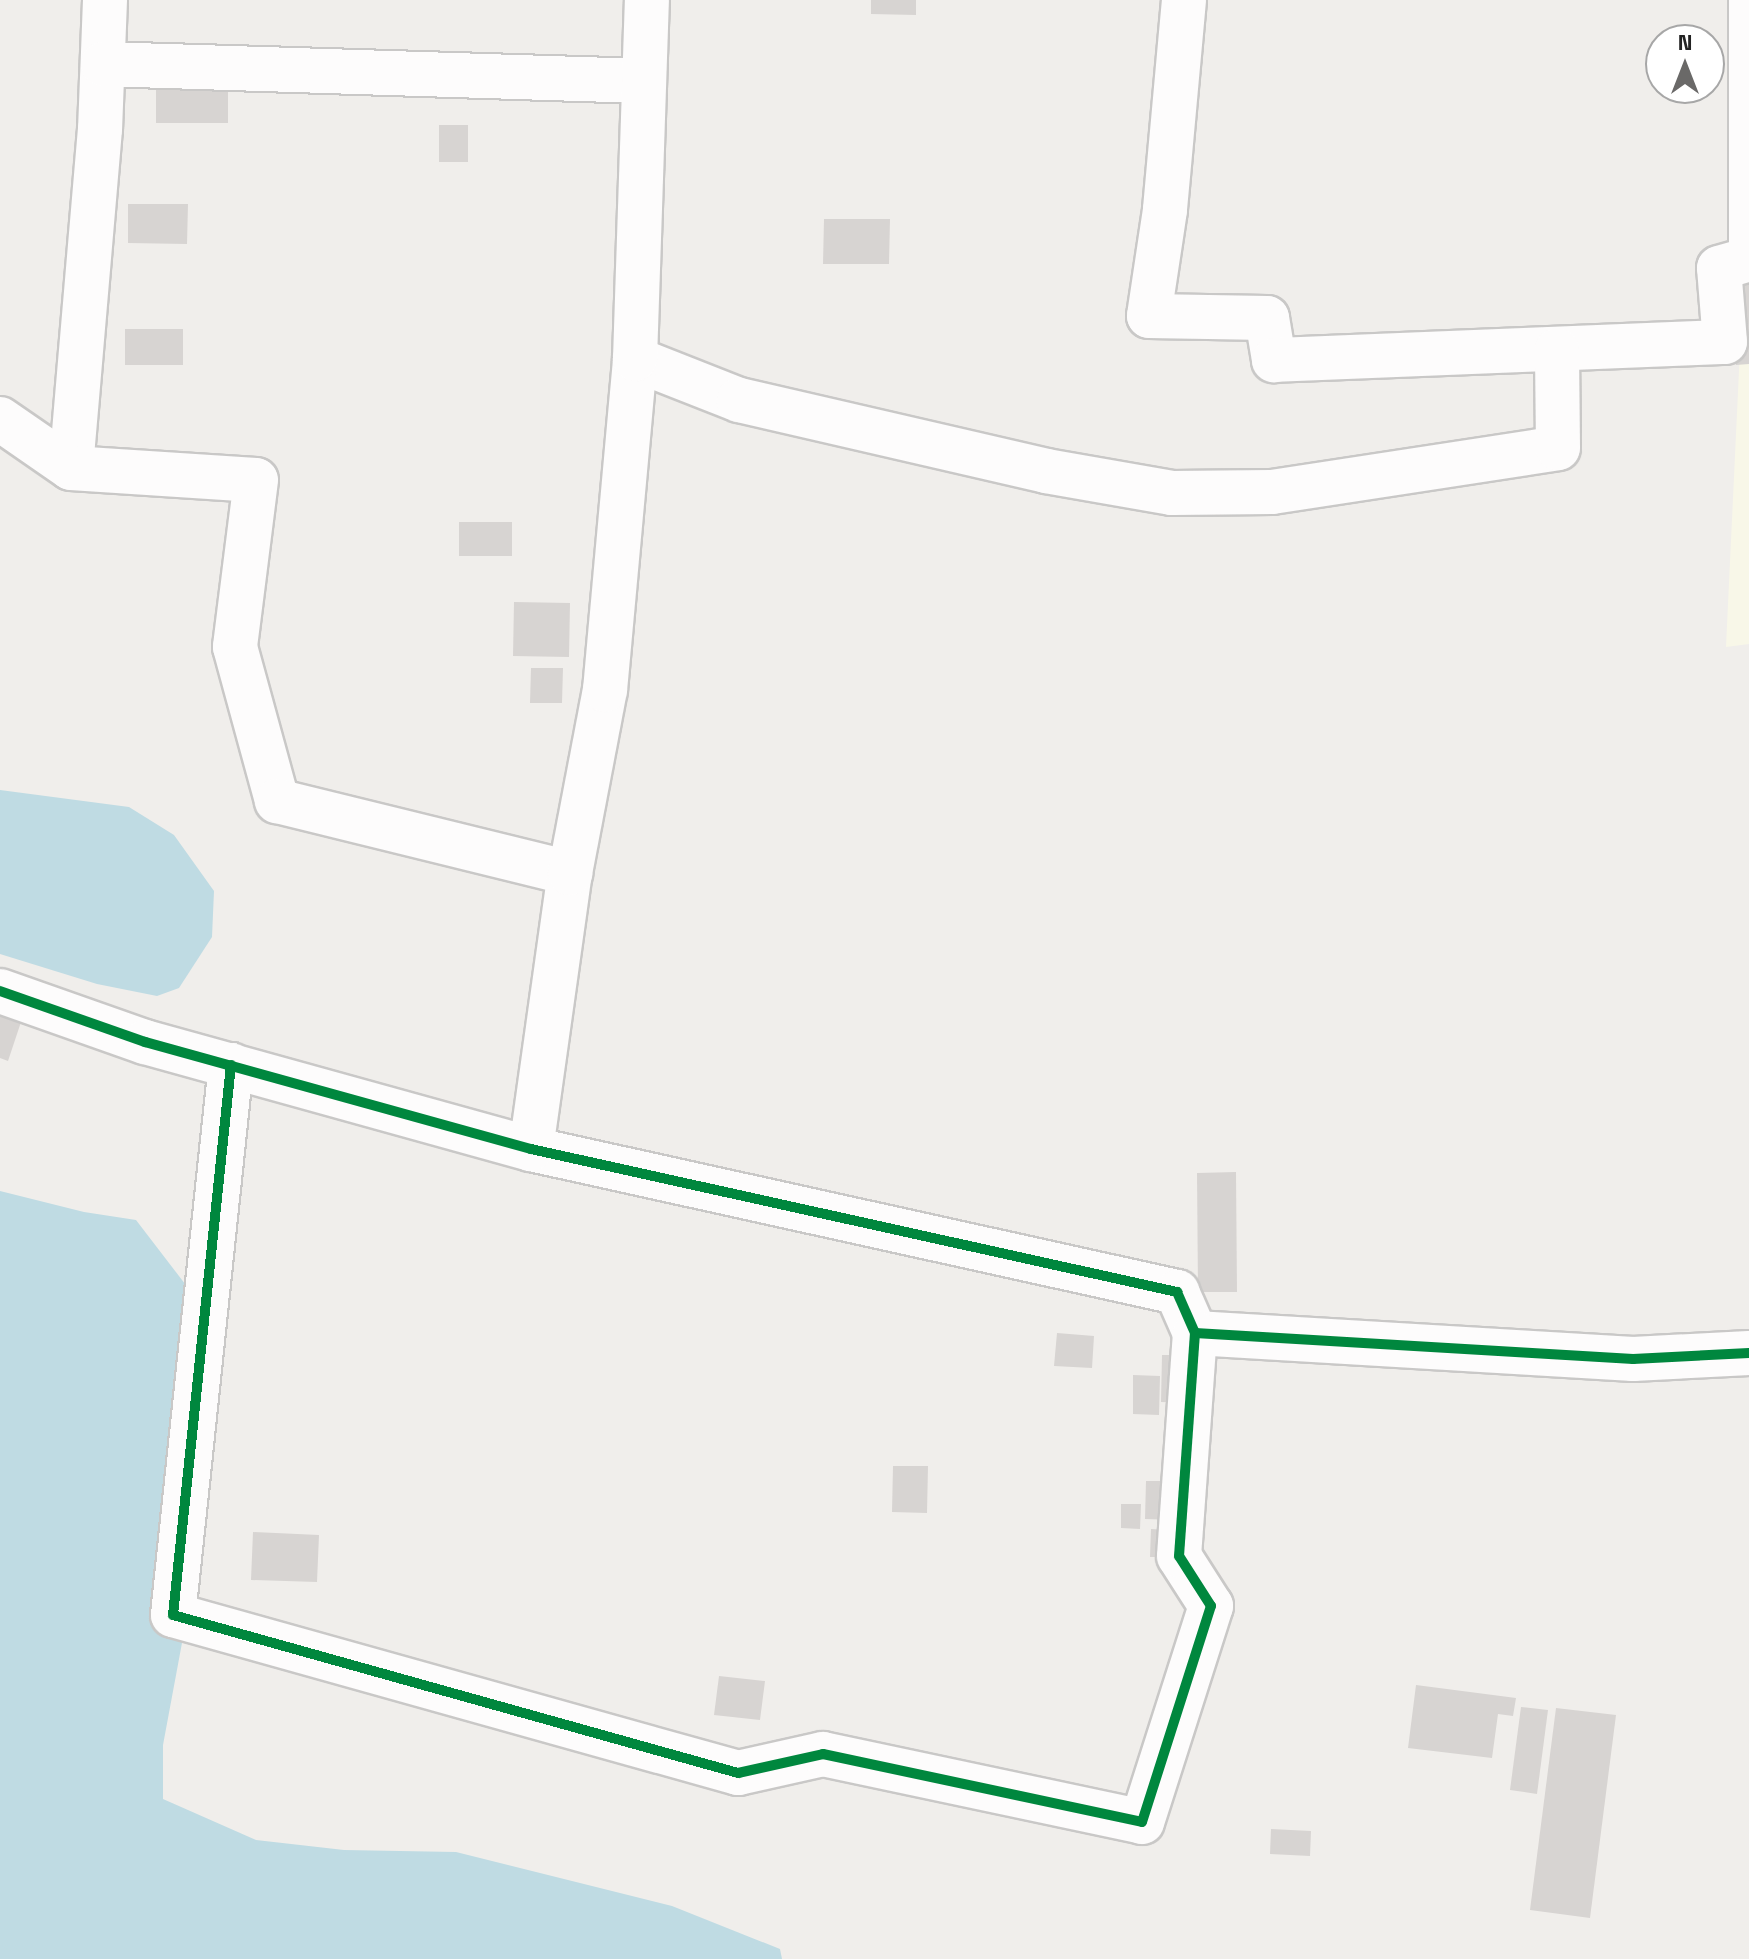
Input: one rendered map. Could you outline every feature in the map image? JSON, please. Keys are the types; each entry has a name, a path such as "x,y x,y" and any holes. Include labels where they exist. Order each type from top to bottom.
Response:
{"street":[{"path":"71,468 103,64 105,0"},
{"path":"531,1149 570,873 605,690 635,359 647,0"},
{"path":"1184,0 1165,210 1149,316 1267,318 1274,360 1725,342 1719,268 1744,263"},
{"path":"103,64 644,81"},
{"path":"635,359 739,400 1046,471 1172,493 1258,492 1558,448 1557,350"},
{"path":"0,419 71,468 256,480 235,647 277,801 570,873"},
{"path":"0,991 145,1042 231,1065 531,1149 1177,1292 1195,1333 1179,1556 1211,1606 1142,1822 823,1754 738,1773 173,1615 231,1065"},
{"path":"1195,1333 1633,1359 1749,1353"}],"lane":[{"path":"1740,0 1744,263"}],"shaded area":[{"path":"1749,158 1749,644 1726,647"}],"water":[{"path":"0,790 129,807 174,835 214,891 212,937 179,988 157,996 97,984 0,954"},
{"path":"0,1191 84,1212 136,1220 192,1293 187,1616 163,1745 163,1799 256,1840 344,1850 456,1852 672,1906 780,1949 782,1959 0,1959"}],"building":[{"path":"871,0 916,0 916,15 871,14"},
{"path":"156,88 228,89 228,123 156,123"},
{"path":"439,125 468,125 468,162 439,162"},
{"path":"128,204 188,204 187,244 128,243"},
{"path":"824,219 890,219 889,264 823,264"},
{"path":"1749,281 1749,364 1736,365 1732,282"},
{"path":"125,329 183,329 183,365 125,365"},
{"path":"459,522 512,522 512,556 459,556"},
{"path":"514,602 570,603 569,657 513,656"},
{"path":"531,668 563,668 562,703 530,703"},
{"path":"0,1015 21,1022 8,1061 0,1058"},
{"path":"1236,1172 1237,1292 1198,1292 1197,1173"},
{"path":"1057,1333 1094,1336 1092,1368 1054,1366"},
{"path":"1162,1355 1190,1355 1188,1403 1161,1402"},
{"path":"1133,1375 1160,1376 1159,1415 1133,1414"},
{"path":"893,1466 928,1466 927,1513 892,1512"},
{"path":"1146,1481 1176,1481 1176,1520 1145,1519"},
{"path":"1121,1504 1141,1504 1140,1529 1121,1528"},
{"path":"1151,1529 1168,1530 1168,1557 1150,1557"},
{"path":"253,1532 319,1535 317,1582 251,1580"},
{"path":"719,1676 765,1681 760,1720 714,1715"},
{"path":"1416,1685 1516,1698 1513,1716 1498,1714 1492,1758 1408,1748"},
{"path":"1521,1707 1548,1710 1537,1794 1510,1790"},
{"path":"1556,1708 1616,1715 1590,1918 1530,1910"},
{"path":"1271,1829 1311,1831 1310,1856 1270,1854"}],"cycle path":[{"path":"0,991 145,1042 531,1149 1177,1292 1195,1333 1633,1359 1749,1353"},
{"path":"231,1065 173,1615 738,1773 823,1754 1142,1822 1211,1606 1179,1556 1195,1333"}]}
